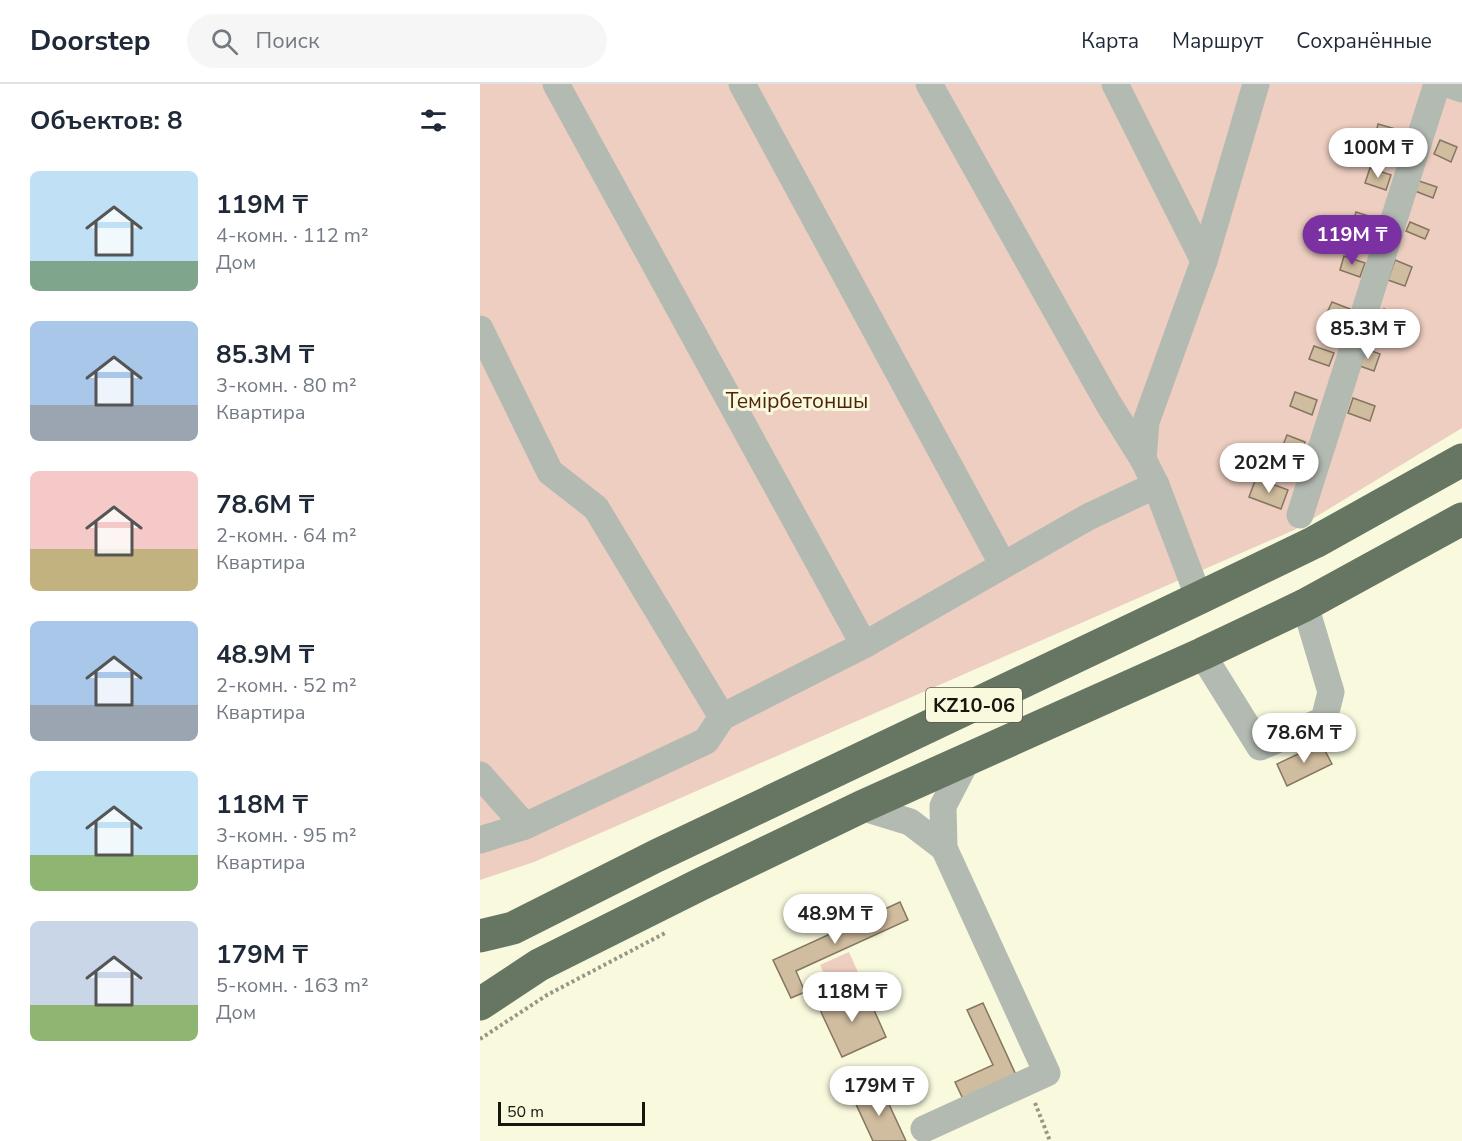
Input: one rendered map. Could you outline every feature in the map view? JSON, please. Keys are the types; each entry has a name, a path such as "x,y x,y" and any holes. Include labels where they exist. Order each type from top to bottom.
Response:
{"highway":[{"name":"KZ10-06","path":"480,936 513,928 656,856 1315,542 1462,460"},
{"name":"KZ10-06","path":"480,1004 539,965 861,807 1202,654 1305,605 1462,519"}],"street":[{"path":"556,84 864,645"},
{"path":"742,84 1003,565"},
{"path":"929,84 1108,403 1143,459 1156,485 1199,598"},
{"path":"1115,84 1204,261"},
{"path":"1143,459 1146,422 1204,261 1256,84"},
{"path":"1300,515 1437,84"},
{"path":"1448,84 1462,89"},
{"path":"480,330 550,472 596,508 722,717"},
{"path":"480,840 525,826 706,741 722,717 864,645 1088,517 1156,485"},
{"path":"1202,654 1260,747 1324,720 1331,692 1305,605"},
{"path":"924,1129 1047,1073 944,848 943,806 968,758"},
{"path":"480,775 525,826"},
{"path":"861,807 910,822 944,848"}],"path":[{"path":"1027,1082 1050,1141"}],"green space":[{"name":"Темірбетоншы","path":"480,84 1462,84 1462,428 1294,530 534,862 480,880"},
{"path":"849,952 861,979 832,992 820,965"}],"building":[{"path":"1378,124 1399,130 1396,143 1375,137"},
{"path":"1440,140 1457,147 1451,162 1434,154"},
{"path":"1370,168 1391,175 1386,190 1365,183"},
{"path":"1419,181 1437,187 1433,198 1415,191"},
{"path":"1356,212 1378,219 1373,234 1351,227"},
{"path":"1410,222 1429,230 1425,239 1406,231"},
{"path":"1344,256 1365,263 1360,277 1340,270"},
{"path":"1395,260 1412,267 1405,286 1388,280"},
{"path":"1332,302 1350,309 1343,325 1325,317"},
{"path":"1384,309 1406,318 1399,336 1377,327"},
{"path":"1314,346 1334,353 1329,366 1309,359"},
{"path":"1363,348 1380,354 1374,371 1357,365"},
{"path":"1295,392 1317,400 1312,415 1290,406"},
{"path":"1353,398 1375,406 1370,421 1348,413"},
{"path":"1287,435 1305,442 1300,457 1281,450"},
{"path":"1256,478 1288,490 1281,509 1249,497"},
{"path":"1321,743 1332,764 1287,786 1277,764"},
{"path":"900,902 908,920 796,971 805,992 791,998 773,960"},
{"path":"866,992 886,1037 842,1057 821,1012 823,1004 827,999 835,999 839,1004"},
{"path":"983,1003 1016,1075 963,1099 955,1082 993,1065 967,1010"},
{"path":"881,1087 906,1141 873,1141 854,1100"}]}
